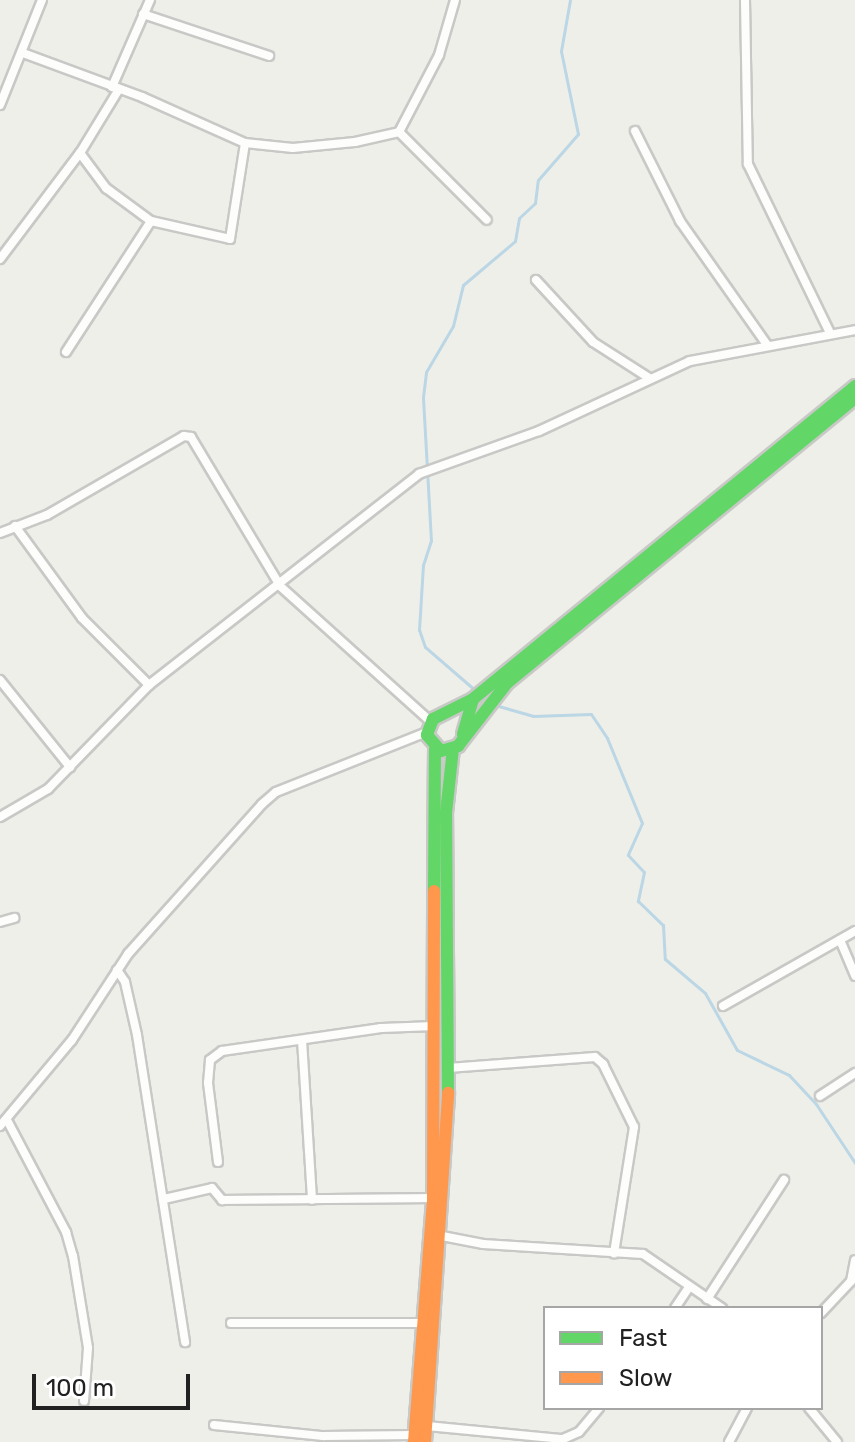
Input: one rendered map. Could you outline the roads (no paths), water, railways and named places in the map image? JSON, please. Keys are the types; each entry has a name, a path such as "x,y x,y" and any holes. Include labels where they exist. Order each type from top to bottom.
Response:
{"street":[{"path":"0,103 23,53 42,0"},
{"path":"0,259 80,153 116,88 150,0"},
{"path":"399,132 439,55 455,0"},
{"path":"745,0 748,164 830,333"},
{"path":"143,14 269,56"},
{"path":"23,53 116,88 245,143 293,148 399,132"},
{"path":"635,131 680,221 767,345"},
{"path":"399,132 487,220"},
{"path":"80,153 106,188 151,221 230,239 245,143"},
{"path":"66,352 151,221"},
{"path":"536,280 584,334 649,378"},
{"path":"0,817 48,789 149,685 280,586 419,474 438,464 539,431 690,361 855,330"},
{"path":"418,1440 427,1426 442,1236 448,1068 446,813 453,749 482,698 855,386"},
{"path":"84,1401 88,1348 73,1256 66,1232 3,1123 72,1040 117,970 276,792 429,727 482,698 855,398"},
{"path":"0,533 71,502 184,436 191,437 280,586 429,727 435,749 433,1198 418,1440"},
{"path":"15,526 82,618 149,685"},
{"path":"0,680 70,767"},
{"path":"435,749 453,749"},
{"path":"0,922 14,918"},
{"path":"723,1006 855,931"},
{"path":"840,940 855,976"},
{"path":"117,970 125,982 137,1035 185,1342"},
{"path":"218,1162 208,1107 210,1060 230,1048 435,1026"},
{"path":"302,1040 312,1200"},
{"path":"448,1068 585,1057 603,1064 634,1127 614,1253"},
{"path":"820,1096 855,1073"},
{"path":"707,1299 784,1180"},
{"path":"164,1199 212,1188 222,1200 433,1198"},
{"path":"442,1236 643,1254 719,1306"},
{"path":"823,1311 851,1281 855,1260"},
{"path":"676,1306 689,1287"},
{"path":"231,1323 423,1323"},
{"path":"427,1426 563,1439 579,1432 597,1410"},
{"path":"729,1442 746,1410"},
{"path":"811,1410 837,1442"},
{"path":"214,1425 323,1436 418,1440"}],"waterway":[{"path":"476,691 425,647 419,630 423,565 431,541 423,397 426,372 453,326 463,285 515,241 519,218 535,203 538,180 578,134 561,51 570,0"},
{"path":"495,705 533,716 591,714 607,738 642,823 628,855 644,872 638,901 663,925 665,959 705,993 737,1050 789,1075 816,1104 855,1163"}]}
